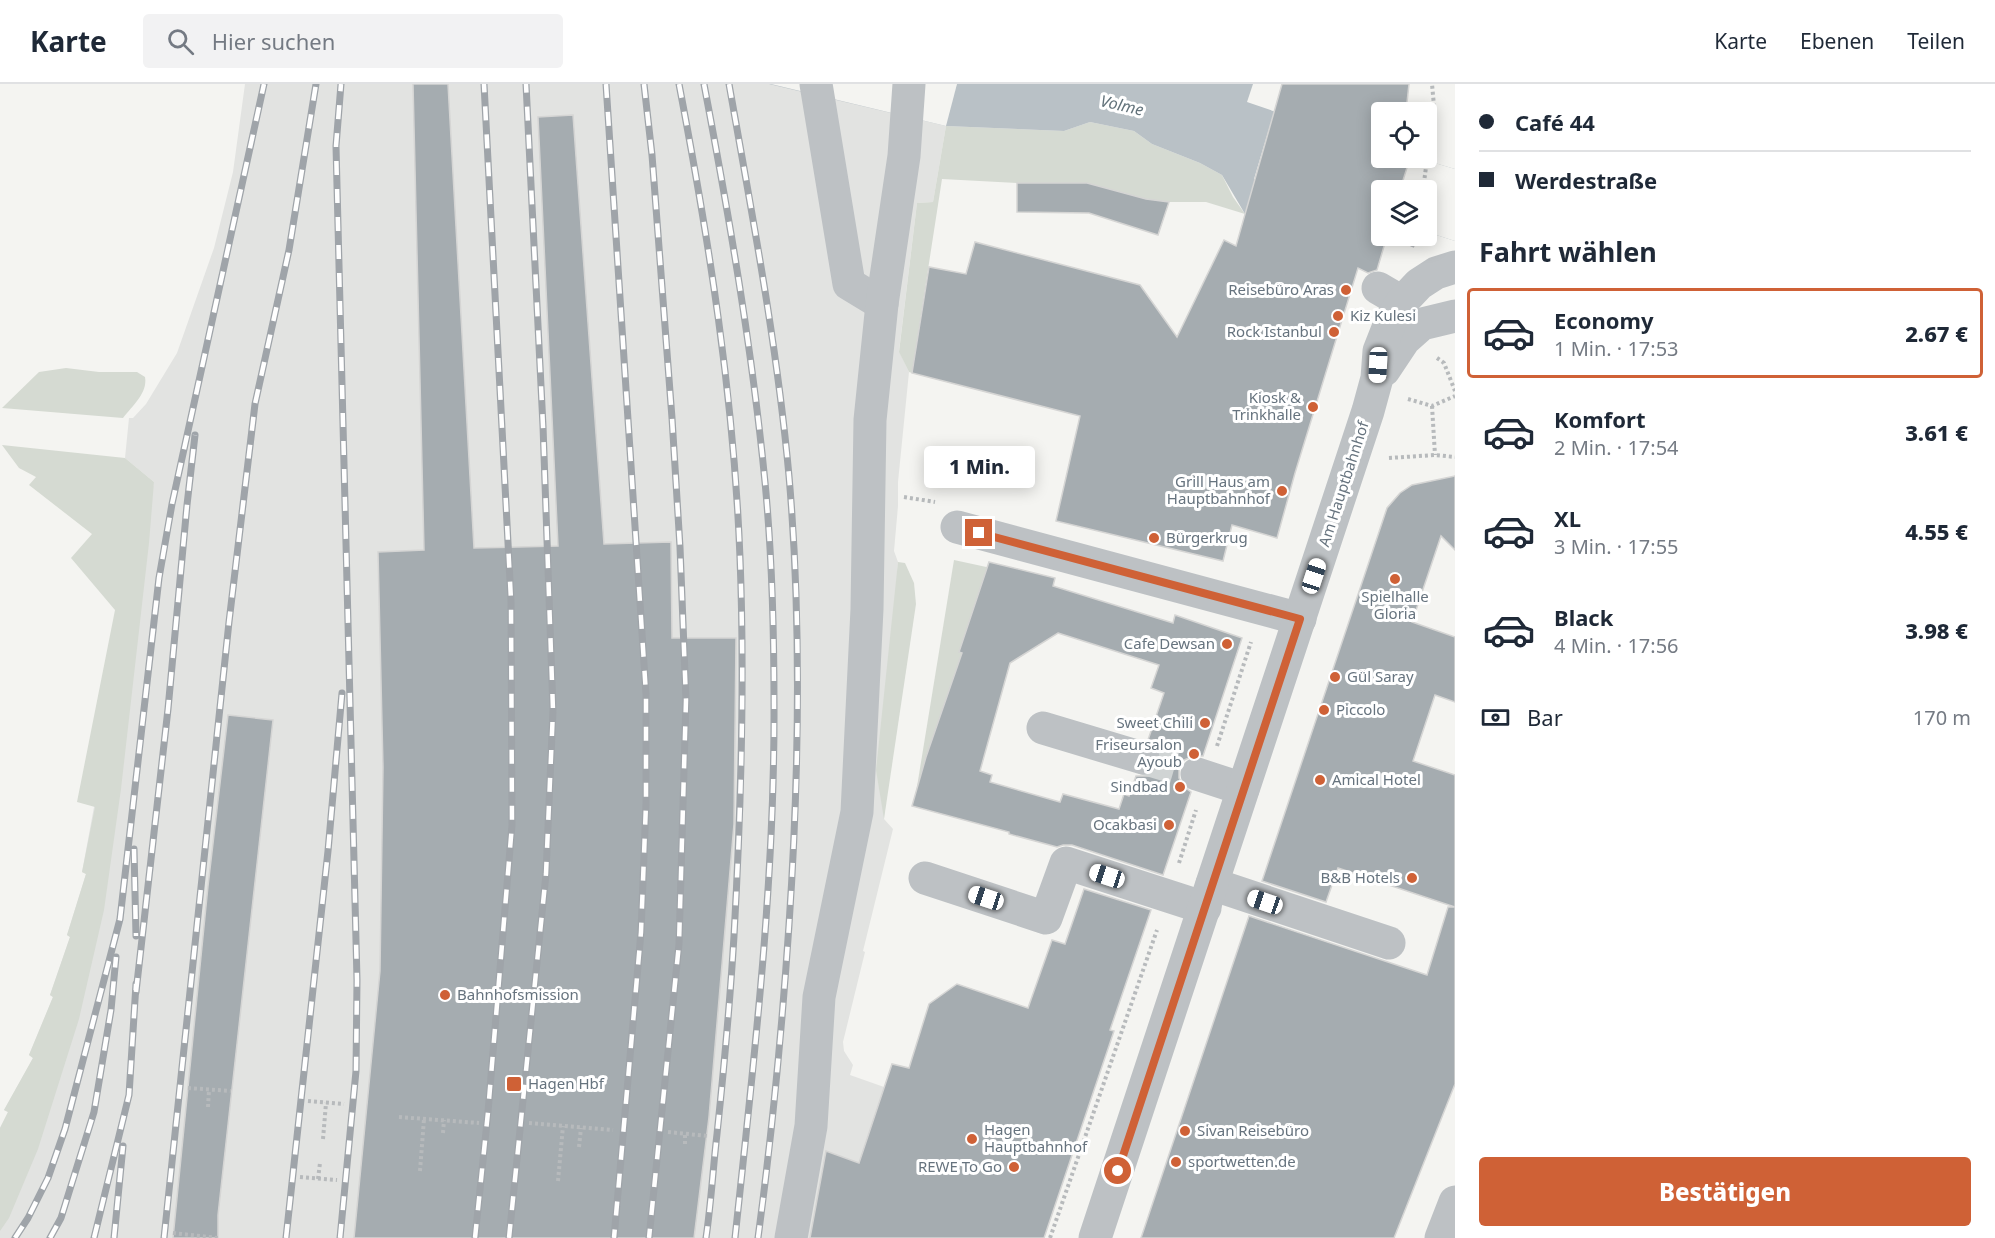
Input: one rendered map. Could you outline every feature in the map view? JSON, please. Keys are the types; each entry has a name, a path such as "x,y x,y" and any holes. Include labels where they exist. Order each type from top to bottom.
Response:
{"street":[{"path":"816,84 849,284 882,304"},
{"path":"791,1238 811,1126 819,997 857,812 867,609 870,420 882,304 903,156 909,84"},
{"name":"Am Hauptbahnhof","path":"1390,387 1378,351 1392,318 1390,295 1419,284 1436,273 1455,267"},
{"name":"Am Hauptbahnhof","path":"1095,1238 1300,619 1390,387 1404,340 1422,324 1455,316"},
{"path":"951,515 1300,619"},
{"path":"1043,728 1143,758"},
{"path":"1197,774 1242,789"},
{"path":"925,878 1046,918 1066,863 1209,896 1389,943"},
{"path":"1441,1238 1455,1202"}],"path":[{"path":"1424,180 1434,106 1431,84"},
{"path":"1436,356 1444,363 1455,390"},
{"path":"1390,387 1432,406 1455,396"},
{"path":"1432,406 1435,455"},
{"path":"1388,458 1435,455 1455,458"},
{"path":"868,492 951,515"},
{"path":"188,1088 231,1091"},
{"path":"208,1107 209,1090"},
{"path":"308,1101 345,1104"},
{"path":"323,1139 326,1103"},
{"path":"399,1117 479,1123"},
{"path":"420,1171 424,1119"},
{"path":"443,1134 444,1120"},
{"path":"529,1123 613,1130"},
{"path":"558,1181 563,1126"},
{"path":"579,1147 581,1128"},
{"path":"668,1132 708,1136"},
{"path":"685,1135 685,1144"},
{"path":"318,1179 320,1163"},
{"path":"300,1177 337,1180"},
{"path":"173,1233 218,1238"}],"shaded area":[{"path":"245,84 957,84 946,126 933,202 917,203 899,351 909,372 894,551 898,562 884,819 893,829 843,1042 844,1051 853,1065 850,1075 884,1087 892,1064 1080,1126 1044,1238 0,1238 0,1128 8,1112 4,1110 33,1058 29,1055 53,997 50,995 70,937 67,935 86,874 82,872 154,482 125,458 129,418 133,418 146,404 177,353 214,248 233,172"},
{"path":"1090,122 1134,131 1152,144 1200,163 1222,175 1245,214 1206,202 1169,202 1146,199 1087,183 1017,183 942,179 912,373 909,372 899,352 917,203 933,202 946,126 1064,131"},
{"path":"66,368 99,372 137,372 145,377 144,388 123,418 2,408 39,372"},
{"path":"2,445 125,458 154,482 121,789 104,910 79,1019 38,1149 9,1218 0,1231 0,1128 8,1112 4,1110 33,1058 29,1055 53,997 50,995 70,937 67,935 86,874 82,872 95,807 77,802 115,610 71,558 92,534 29,485 36,477 19,468"},
{"path":"954,560 991,568 914,805"},
{"path":"898,562 905,563 914,583 916,604 884,819 876,770"}],"water":[{"name":"Volme","path":"769,84 1253,84 1247,102 1343,135 1371,152 1371,168 1437,168 1437,164 1455,169 1455,241 1437,235 1437,180 1371,180 1371,216 1255,179 1245,214 1222,175 1200,163 1152,144 1134,131 1090,122 1064,131 946,126"}],"pier":[{"path":"771,84 957,84 946,126"},
{"path":"1274,112 1343,135 1371,152 1371,168 1437,168 1437,164 1455,169 1455,241 1437,235 1437,180 1371,180 1371,216 1254,179"}],"building":[{"path":"413,84 448,84 474,548 558,546 538,117 573,115 604,544 671,542 672,638 736,638 734,824 709,1117 694,1238 354,1238 380,971 383,767 378,552 424,550"},
{"path":"1282,84 1409,84 1407,102 1371,102 1371,168 1407,168 1403,180 1371,180 1371,246 1384,246 1377,270 1368,273 1358,268 1277,538 1232,525 1223,561 1056,521 1080,416 912,373 929,267 966,274 975,242 1140,285 1177,337 1224,240 1236,246"},
{"path":"1017,183 1087,183 1146,199 1169,202 1158,235 1089,213 1017,212"},
{"path":"1455,476 1455,550 1441,536 1412,622 1455,637 1455,702 1435,695 1413,761 1455,775 1455,907 1338,868 1326,902 1262,881 1387,508 1400,493 1412,485"},
{"path":"989,562 1055,578 1053,586 1173,623 1175,615 1242,638 1203,756 1193,756 1184,760 1179,768 1179,778 1184,787 1191,792 1163,875 1072,845 1057,847 912,806 926,757 962,653 959,652","holes":["1058,633 1159,665 1151,688 1164,693 1148,740 1157,746 1161,753 1161,763 1156,771 1148,776 1136,776 1129,796 1124,794 1119,809 1063,794 1060,802 990,782 992,775 980,771 1010,663"]},
{"path":"228,715 273,720 218,1215 218,1238 173,1238 208,886"},
{"path":"1084,889 1151,910 1110,1030 1114,1031 1044,1238 810,1238 826,1151 859,1163 892,1064 909,1068 929,1004 957,984 1028,1008 1052,940 1065,944"},
{"path":"1448,907 1455,907 1455,1084 1394,1238 1141,1238 1249,916 1427,975"}],"tunnel":[{"path":"1143,758 1197,774"}],"railway":[{"path":"15,1238 48,1178 65,1129 120,919 159,578 172,504 264,84"},
{"path":"164,1238 229,622 255,404 289,250 316,84"},
{"path":"340,1238 356,1071 357,980 336,146 341,84"},
{"path":"475,1238 512,825 511,600 484,84"},
{"path":"509,1238 546,874 553,710 543,426 526,84"},
{"path":"606,84 646,694 646,804 641,932 614,1238"},
{"path":"644,84 652,155 672,418 686,700 679,944 649,1238"},
{"path":"679,84 719,320 732,439 740,558 742,747 739,842 731,986 706,1238"},
{"path":"704,84 731,233 754,382 767,509 773,620 773,770 767,904 756,1038 735,1238"},
{"path":"729,84 778,377 789,476 796,588 797,757 789,925 776,1081 758,1238"},
{"path":"136,992 168,709 195,435"},
{"path":"286,1238 328,851 342,693"},
{"path":"134,849 136,936"},
{"path":"50,1238 61,1218 94,1112 111,1010 116,957"},
{"path":"94,1238 129,1095 136,984"},
{"path":"114,1238 123,1146"}],"place":[{"name":"Reisebüro Aras","path":"1346,290"},
{"name":"Kiz Kulesi","path":"1338,316"},
{"name":"Rock Istanbul","path":"1334,332"},
{"name":"Kiosk & Trinkhalle","path":"1313,407"},
{"name":"Grill Haus am Hauptbahnhof","path":"1282,491"},
{"name":"Bürgerkrug","path":"1154,538"},
{"name":"Spielhalle Gloria","path":"1395,579"},
{"name":"Cafe Dewsan","path":"1227,644"},
{"name":"Gül Saray","path":"1335,677"},
{"name":"Piccolo","path":"1324,710"},
{"name":"Sweet Chili","path":"1205,723"},
{"name":"Friseursalon Ayoub","path":"1194,754"},
{"name":"Amical Hotel","path":"1320,780"},
{"name":"Sindbad","path":"1180,787"},
{"name":"Ocakbasi","path":"1169,825"},
{"name":"B&B Hotels","path":"1412,878"},
{"name":"Bahnhofsmission","path":"445,995"},
{"name":"Hagen Hbf","path":"514,1084"},
{"name":"Sivan Reisebüro","path":"1185,1131"},
{"name":"Hagen Hauptbahnhof","path":"972,1139"},
{"name":"sportwetten.de","path":"1176,1162"},
{"name":"REWE To Go","path":"1014,1167"}],"route":[{"path":"979,533 1300,619 1242,789 1118,1171"}]}
